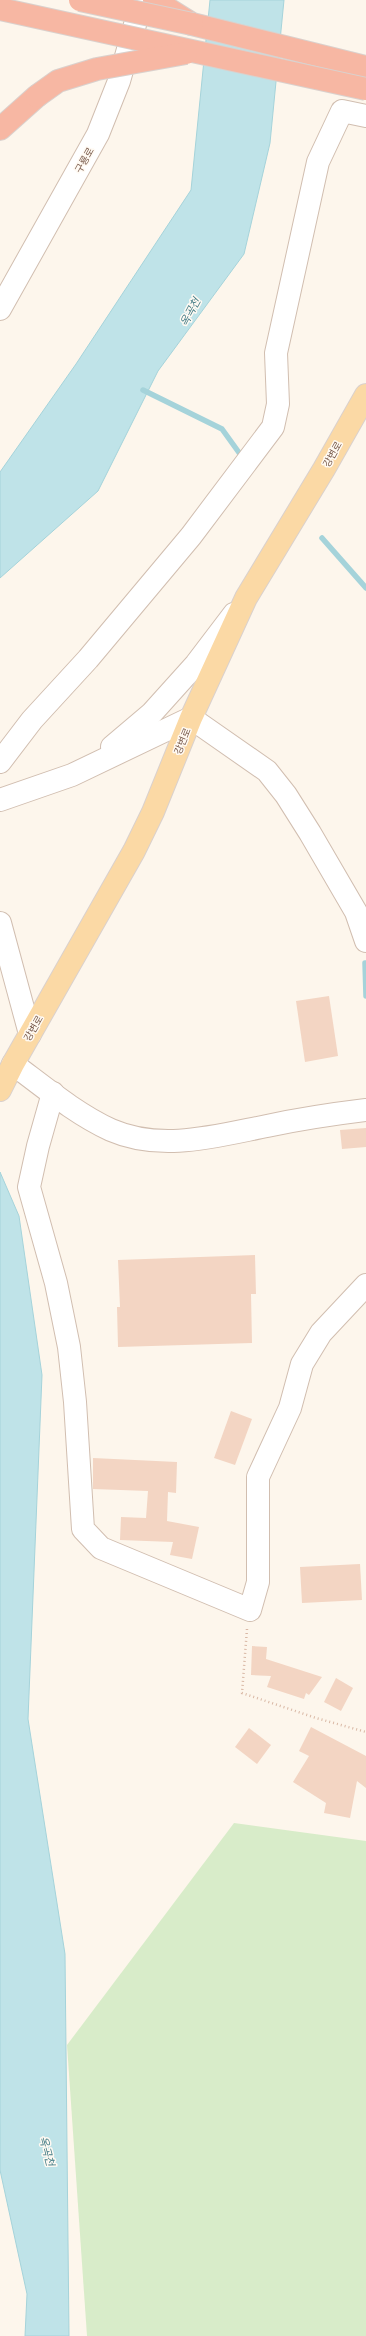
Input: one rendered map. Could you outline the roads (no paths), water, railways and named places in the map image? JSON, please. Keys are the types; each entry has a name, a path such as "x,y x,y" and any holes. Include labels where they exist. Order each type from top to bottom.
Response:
{"highway":[{"path":"80,0 192,24 366,68"},
{"path":"154,0 192,24"},
{"path":"0,9 366,88"},
{"path":"0,129 37,96 58,81 97,69 195,52"}],"main road":[{"name":"강변로","path":"1,1089 13,1064 134,850 153,812 191,718 246,598 366,395"}],"street":[{"name":"구룡로","path":"0,309 98,134 119,81 142,0"},
{"path":"0,762 32,720 88,659 191,536 274,427 278,404 276,352 318,162 342,111 366,116"},
{"path":"81,771 151,714 196,664 246,598"},
{"path":"0,800 81,771 191,718 267,771 286,795 356,912 366,941"},
{"path":"0,923 30,1034"},
{"path":"13,1064 53,1093 112,1130 156,1142 209,1138 312,1117 366,1110"},
{"path":"53,1093 38,1146 29,1187 56,1283 68,1347 75,1402 83,1529 101,1548 250,1610 258,1582 258,1477 290,1408 302,1364 321,1333 366,1286"}],"water":[{"name":"옥곡천","path":"210,0 284,0 270,143 244,254 158,371 98,491 0,578 0,472 76,364 191,190"},
{"name":"옥곡천","path":"0,1172 19,1216 42,1375 28,1719 65,1954 69,2336 25,2336 27,2294 0,2170"}],"waterway":[{"path":"143,390 222,429 240,454"},
{"path":"322,538 366,588"},
{"path":"365,963 366,996"}]}
